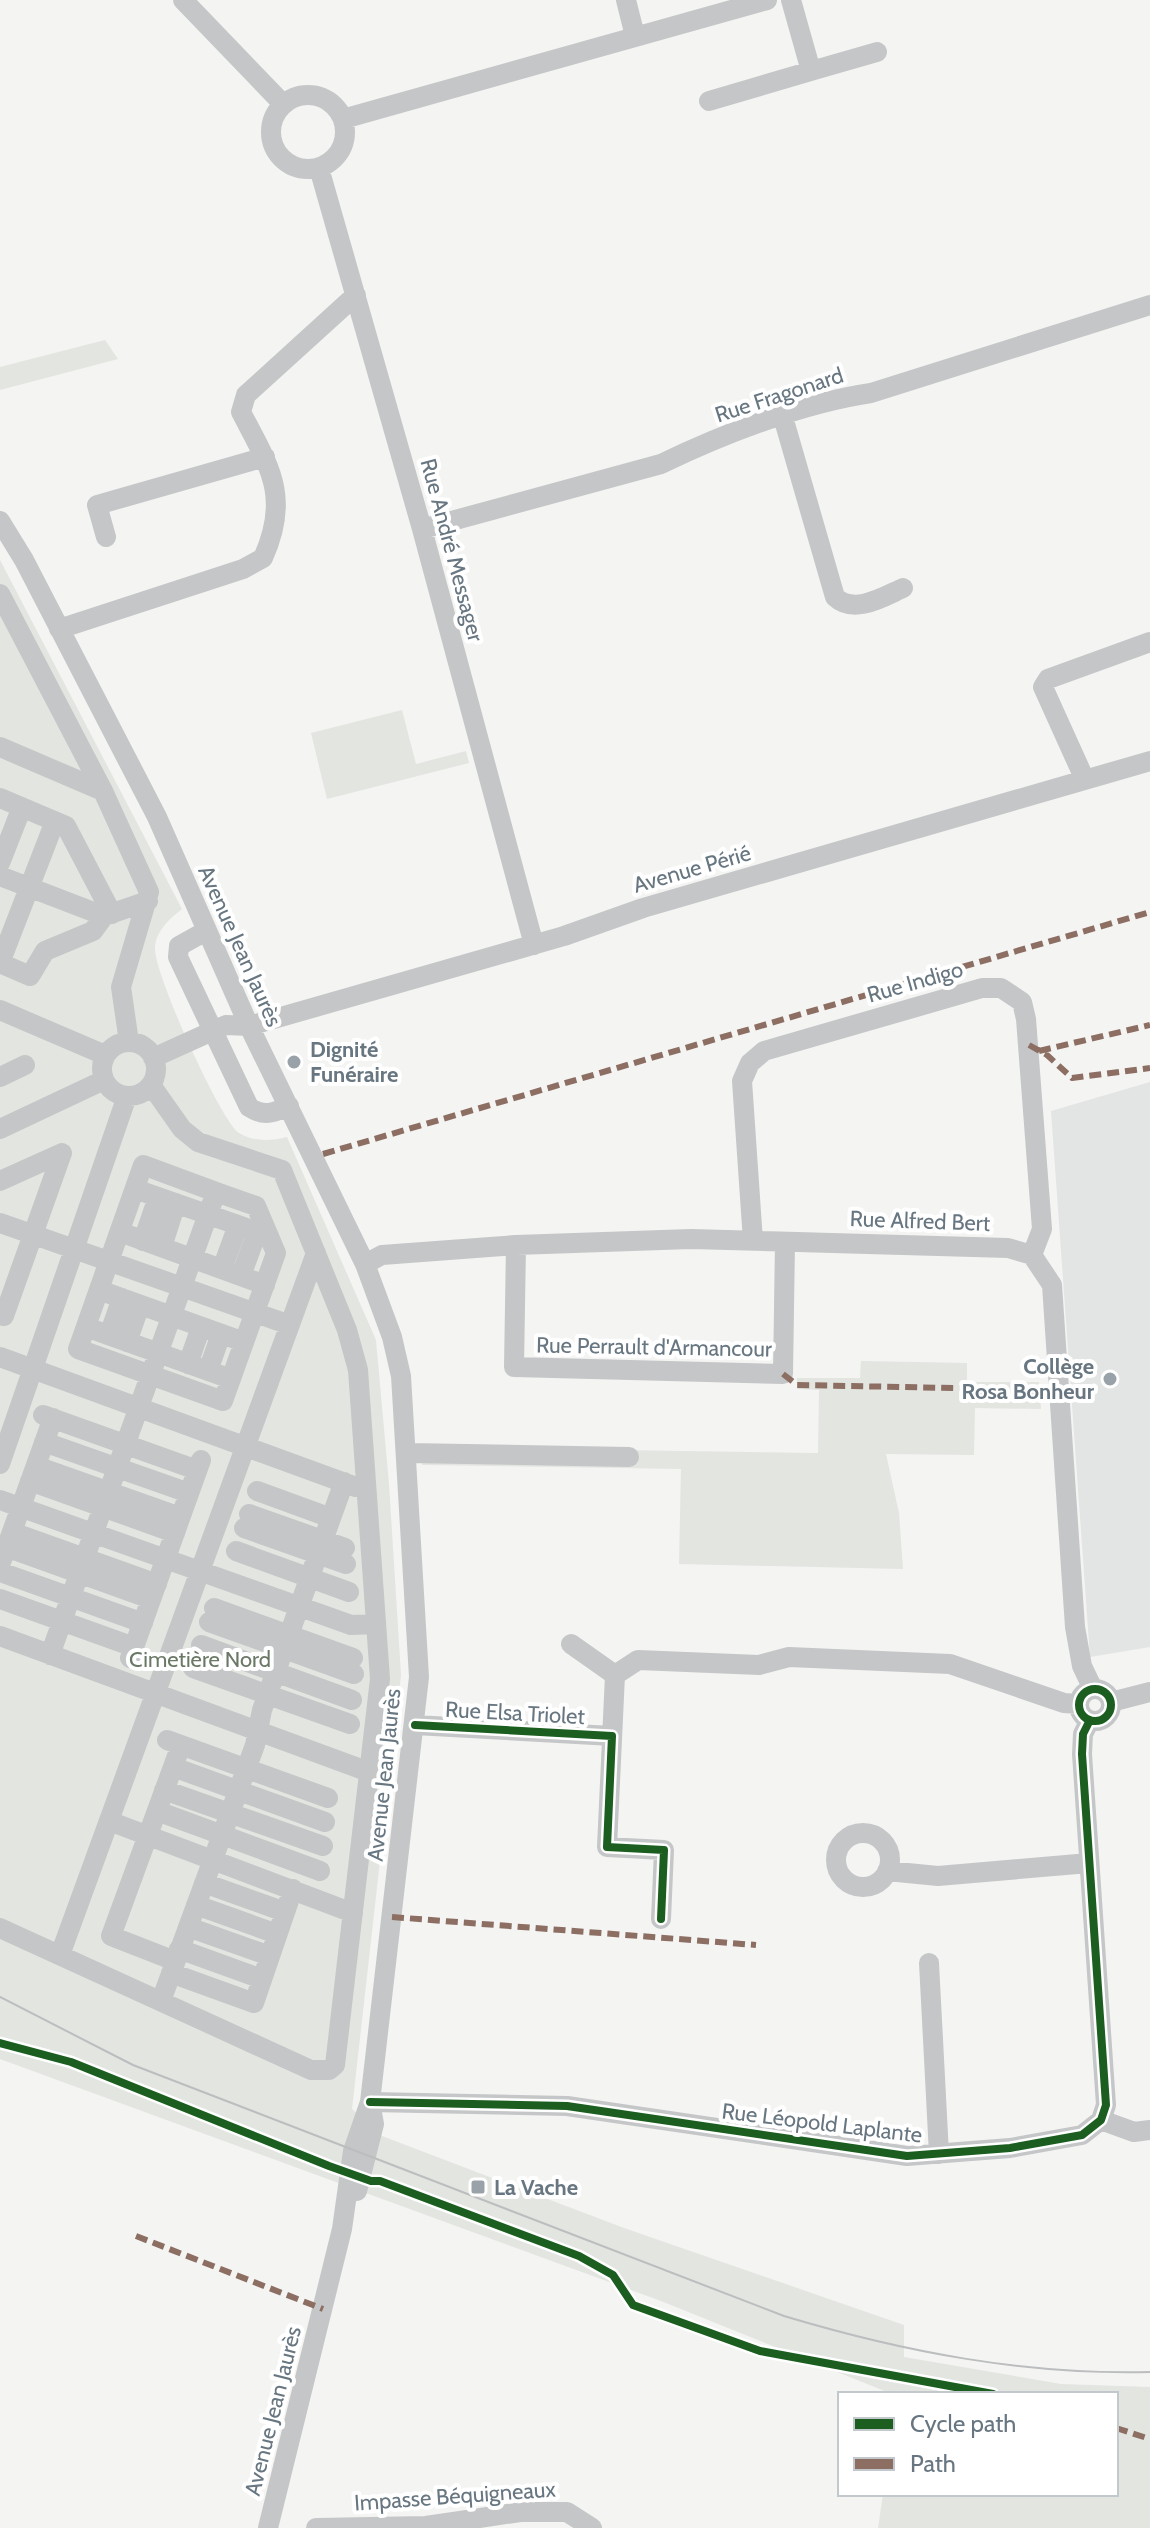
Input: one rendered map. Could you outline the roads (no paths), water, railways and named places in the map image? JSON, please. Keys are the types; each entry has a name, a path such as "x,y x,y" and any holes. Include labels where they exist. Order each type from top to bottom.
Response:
{"street":[{"path":"183,0 283,104"},
{"path":"626,0 635,36"},
{"path":"343,119 767,0"},
{"path":"791,0 811,71"},
{"path":"709,101 877,52"},
{"path":"317,96 337,108 343,119 342,149 319,168 294,167 275,150 271,126 283,104 293,97 317,96"},
{"name":"Rue André Messager","path":"319,168 422,529 534,945"},
{"path":"59,629 256,564 270,543 275,518 276,482 241,412 246,395 356,295"},
{"name":"Rue Fragonard","path":"422,529 661,464 838,397 871,393 1150,305"},
{"path":"783,417 835,597 842,604 854,606 903,588"},
{"path":"106,537 97,505 265,457"},
{"name":"Avenue Jean Jaurès","path":"0,521 157,817 249,1026 365,1264 397,1357 408,1453 419,1653 415,1725 370,2102 373,2135 356,2196 345,2212 268,2528"},
{"path":"0,594 103,791 149,892 121,987 129,1042"},
{"path":"1085,780 1043,687 1048,679 1150,642"},
{"path":"0,747 103,791"},
{"name":"Avenue Périé","path":"153,1058 226,1025 249,1026 534,945 643,908 1150,761"},
{"path":"0,798 66,826 108,915"},
{"path":"0,863 22,807"},
{"path":"55,821 0,963 30,976 45,951 93,931 108,915 148,901"},
{"path":"0,876 108,915"},
{"path":"206,931 179,946 178,957 249,1107 258,1113 271,1114 289,1106"},
{"name":"Rue Indigo","path":"753,1241 742,1081 750,1063 764,1051 982,988 1001,988 1022,1002 1026,1019 1042,1229 1032,1255"},
{"path":"0,1010 105,1055"},
{"path":"129,1042 144,1046 153,1058 155,1076 151,1085 136,1095 127,1096 113,1091 104,1080 105,1055 115,1045 129,1042"},
{"path":"0,1077 25,1065"},
{"path":"0,1129 104,1080"},
{"path":"0,1928 311,2070 329,2070 335,2065 380,1679 358,1370 347,1330 282,1170 198,1142 182,1129 151,1085"},
{"path":"0,1464 127,1096"},
{"path":"0,1181 62,1153 4,1316 0,1314"},
{"path":"135,1189 255,1231 276,1253 265,1285 221,1406 150,1375 76,1355 145,1160 216,1192 252,1197 255,1231 232,1273"},
{"path":"50,1655 216,1192"},
{"path":"152,1244 167,1200"},
{"path":"2,1229 33,1234 76,1247 290,1325"},
{"path":"120,1232 265,1285"},
{"name":"Rue Alfred Bert","path":"365,1264 382,1255 516,1245 753,1241 1008,1248 1032,1255"},
{"name":"Rue Perrault d'Armancour","path":"516,1245 514,1367 783,1374 785,1242"},
{"path":"60,1955 316,1253"},
{"path":"1032,1255 1052,1285 1075,1627 1087,1704 1082,1754 1106,2105 1101,2120 1134,2132 1150,2130"},
{"path":"99,1290 244,1342"},
{"path":"118,1338 131,1301"},
{"path":"86,1327 231,1379"},
{"path":"188,1364 201,1327"},
{"path":"208,1371 221,1334"},
{"path":"0,1357 368,1492"},
{"path":"0,1599 62,1621 132,1652 143,1623 154,1592 165,1559 199,1465 125,1444 48,1417 44,1442 6,1548 82,1566 154,1592"},
{"path":"44,1442 189,1493"},
{"path":"408,1453 629,1457"},
{"path":"33,1473 178,1525"},
{"path":"161,2001 246,1769 267,1695 344,1482"},
{"path":"257,1491 331,1518"},
{"path":"0,1500 351,1625 376,1624"},
{"path":"247,1521 346,1556"},
{"path":"236,1551 349,1592"},
{"path":"0,1572 143,1623"},
{"path":"212,1615 353,1666"},
{"path":"0,1636 369,1772"},
{"path":"571,1644 615,1675 638,1660 759,1665 789,1657 950,1664 1064,1703 1087,1704 1106,1717 1111,1702 1106,1693 1087,1704"},
{"path":"201,1645 352,1700"},
{"path":"193,1668 350,1724"},
{"name":"Rue Elsa Triolet","path":"415,1725 612,1736 615,1675"},
{"path":"1111,1702 1150,1692"},
{"path":"612,1736 607,1847 664,1850 661,1919"},
{"path":"293,1889 254,2003 175,1961 111,1936 173,1767 174,1743 328,1798"},
{"path":"173,1767 325,1822"},
{"path":"164,1790 323,1846"},
{"path":"157,1811 320,1871"},
{"path":"109,1821 353,1913"},
{"path":"887,1871 938,1876 1089,1863"},
{"path":"204,1883 285,1912"},
{"path":"196,1905 277,1934"},
{"path":"188,1927 270,1956"},
{"path":"929,1963 939,2154"},
{"name":"Rue Léopold Laplante","path":"370,2102 567,2106 907,2156 1010,2148 1082,2135 1101,2120"},
{"name":"Impasse Béquigneaux","path":"316,2528 426,2526 520,2512 567,2512 592,2528"}],"tram line":[{"path":"0,1997 133,2065 784,2316 874,2340 965,2359 1057,2370 1150,2372"}],"place":[{"name":"Dignité Funéraire","path":"294,1062"},
{"name":"Collège Rosa Bonheur","path":"1110,1379"},
{"name":"La Vache","path":"478,2187"}],"park label":[{"name":"Cimetière Nord","path":"200,1659"}]}
